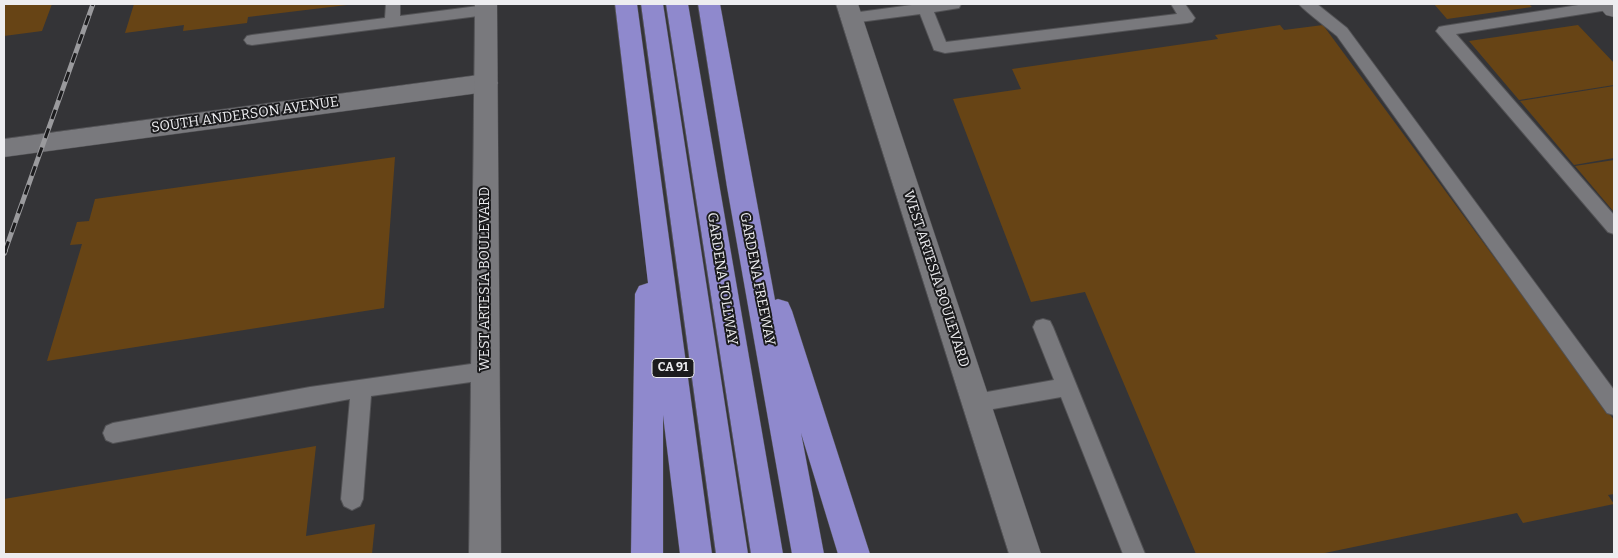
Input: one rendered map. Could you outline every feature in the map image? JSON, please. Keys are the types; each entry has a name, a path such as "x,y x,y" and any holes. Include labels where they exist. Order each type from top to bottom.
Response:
{"highway":[{"name":"CA 91","path":"626,4 696,554"},
{"name":"GARDENA TOLLWAY","path":"652,4 732,554"},
{"name":"GARDENA TOLLWAY","path":"677,4 767,554"},
{"name":"GARDENA FREEWAY","path":"709,4 740,188 808,554"},
{"path":"647,554 649,182"},
{"path":"740,188 854,554"}],"main road":[{"name":"WEST ARTESIA BOULEVARD","path":"485,554 486,7"},
{"name":"WEST ARTESIA BOULEVARD","path":"850,11 1025,554"},
{"name":"SOUTH ANDERSON AVENUE","path":"4,148 486,83"}],"lane":[{"path":"392,22 393,4"},
{"path":"850,11 925,8 954,4"},
{"path":"925,8 940,46 945,48 1187,18 1178,4"},
{"path":"1306,4 1318,11 1342,32 1614,406"},
{"path":"1610,6 1444,31 1614,227"},
{"path":"252,40 392,22 486,7"},
{"path":"1043,327 1134,554"},
{"path":"113,433 310,396 485,371"},
{"path":"976,402 1067,387"},
{"path":"352,499 361,389"}],"building":[{"path":"4,4 52,4 42,31 4,36"},
{"path":"134,4 347,5 248,17 247,23 183,31 184,25 125,33"},
{"path":"1434,4 1529,4 1532,7 1447,19"},
{"path":"1280,25 1284,30 1323,25 1614,420 1614,494 1608,495 1614,504 1523,523 1517,513 1320,554 1196,554 1085,292 1031,302 953,99 1021,89 1012,69 1218,39 1215,35"},
{"path":"1578,25 1614,63 1614,85 1519,100 1469,41"},
{"path":"1614,86 1614,158 1574,165 1520,101"},
{"path":"395,157 384,308 47,361 82,244 70,245 77,222 89,221 95,199"},
{"path":"1614,160 1614,212 1575,166"},
{"path":"316,446 306,536 375,524 372,554 4,554 4,499"}],"railway":[{"path":"5,251 93,4"}]}
